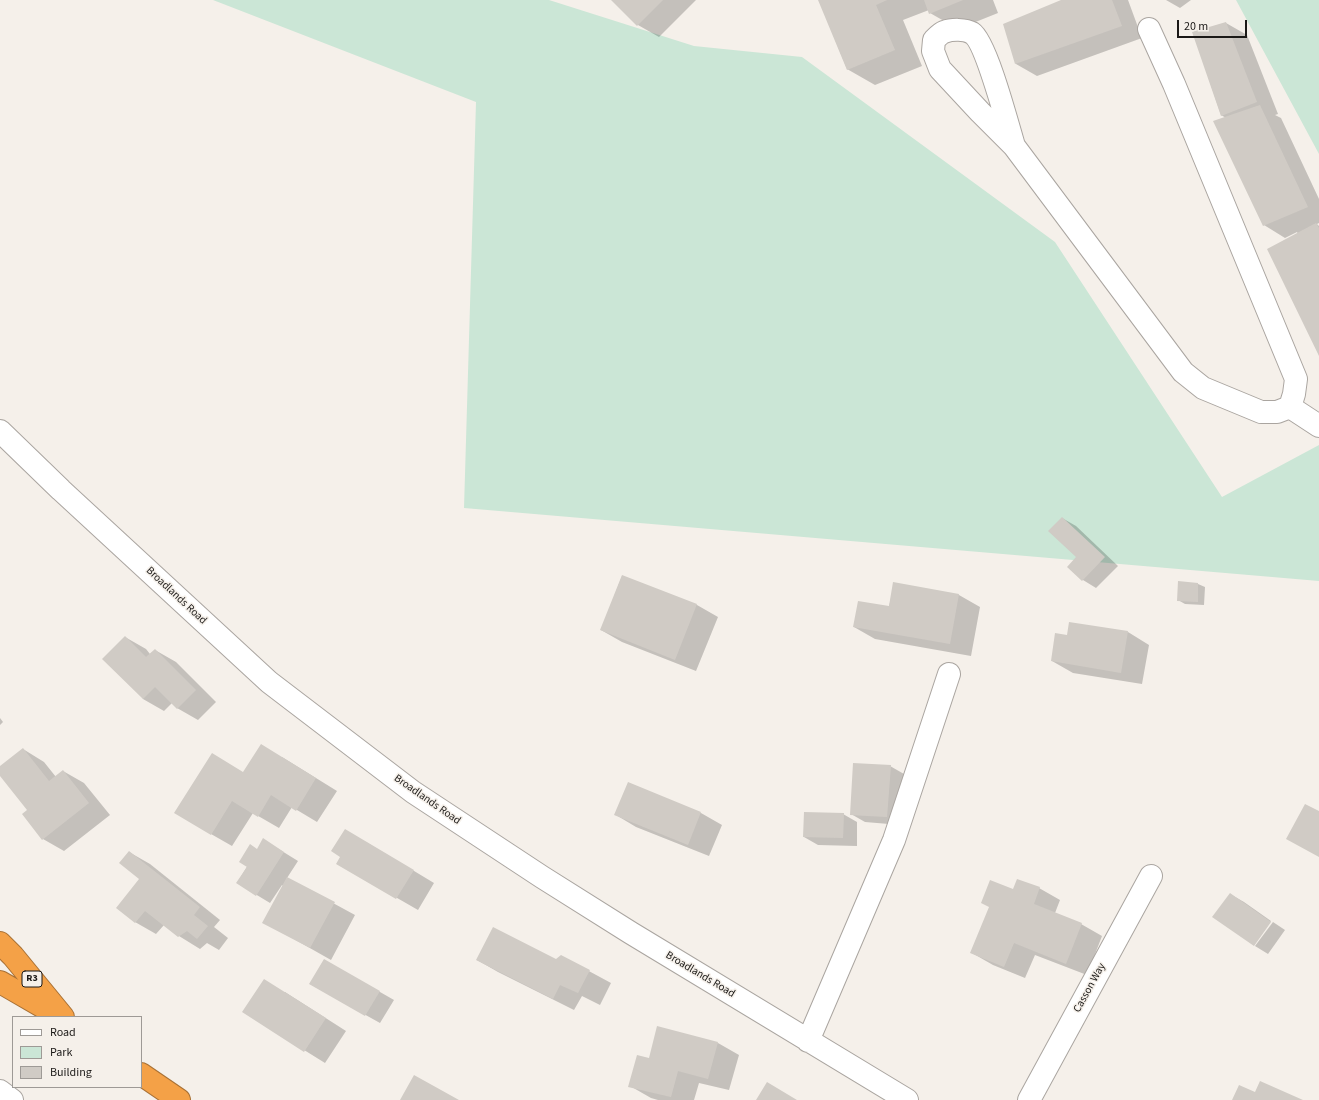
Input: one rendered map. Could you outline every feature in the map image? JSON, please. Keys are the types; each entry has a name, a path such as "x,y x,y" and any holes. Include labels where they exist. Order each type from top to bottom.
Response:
{"highway":[{"name":"R3","path":"0,943 13,956 62,1016"},
{"name":"R3","path":"0,982 58,1016"},
{"path":"142,1075 170,1098"}],"street":[{"path":"1149,29 1177,92 1296,379 1290,407"},
{"path":"1014,146 989,64 980,43 972,33 958,30 944,32 934,40 933,51 940,69 1014,146 1183,372 1203,388 1261,412 1277,412 1290,407"},
{"path":"1290,407 1319,426"},
{"name":"Broadlands Road","path":"0,431 61,490 270,682 413,792 612,921 907,1100"},
{"path":"808,1041 894,840 949,674"},
{"name":"Casson Way","path":"1030,1100 1151,876"},
{"path":"0,1092 12,1100"}],"green space":[{"path":"213,0 549,0 694,46 802,57 1055,242 1222,497 1319,445 1319,581 464,508 476,102"},
{"path":"1236,0 1319,0 1319,154"}],"building":[{"path":"611,0 663,0 637,26"},
{"path":"818,0 887,0 876,5 895,50 847,70"},
{"path":"924,0 963,0 929,14"},
{"path":"1061,0 1112,0 1122,26 1015,64 1003,24"},
{"path":"1226,22 1257,102 1221,116 1192,32"},
{"path":"1260,105 1308,207 1263,226 1213,121"},
{"path":"1316,223 1319,228 1319,356 1267,249"},
{"path":"1062,517 1105,557 1082,581 1067,567 1076,557 1048,531"},
{"path":"622,575 697,604 675,660 600,630"},
{"path":"1178,581 1198,583 1198,602 1177,601"},
{"path":"893,582 959,594 950,644 853,627 858,601 889,606"},
{"path":"1069,622 1128,631 1121,673 1051,661 1055,633 1067,635"},
{"path":"125,636 146,657 155,649 196,690 177,709 155,687 143,699 102,659"},
{"path":"261,744 316,778 296,811 271,795 258,817 232,801 211,835 174,813 212,753 243,772"},
{"path":"23,748 49,781 63,770 89,803 42,840 22,814 27,810 0,776 0,766"},
{"path":"853,763 891,765 887,817 850,815"},
{"path":"628,782 701,812 688,845 614,815"},
{"path":"1305,804 1319,811 1319,857 1286,839"},
{"path":"804,812 844,813 843,838 803,837"},
{"path":"345,829 414,870 396,899 336,864 340,857 331,851"},
{"path":"263,838 284,852 256,896 236,883 247,867 239,862 250,844 257,849"},
{"path":"129,851 200,907 194,915 208,926 197,939 187,931 178,937 145,911 135,923 116,908 139,879 119,863"},
{"path":"287,877 335,902 310,948 262,923"},
{"path":"1017,879 1040,887 1034,904 1082,923 1066,964 1014,943 1004,967 970,953 989,907 981,903 990,880 1013,889"},
{"path":"1230,893 1271,922 1254,946 1212,917"},
{"path":"493,927 556,959 561,955 590,970 578,993 560,985 553,999 476,960"},
{"path":"324,959 380,991 365,1016 309,984"},
{"path":"264,979 326,1018 304,1052 242,1012"},
{"path":"657,1026 718,1042 708,1079 678,1071 671,1097 628,1087 637,1055 649,1058"},
{"path":"414,1075 459,1100 400,1100"},
{"path":"1260,1081 1303,1100 1232,1100 1239,1085 1255,1092"},
{"path":"767,1082 797,1100 756,1100"}]}
